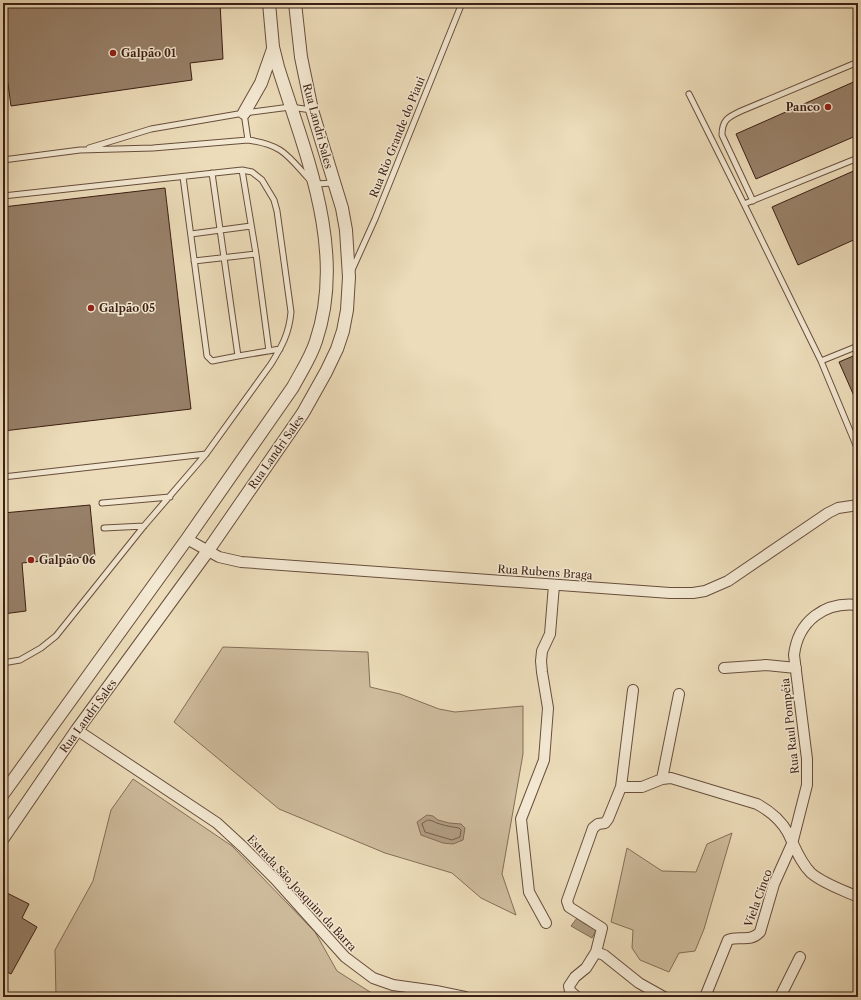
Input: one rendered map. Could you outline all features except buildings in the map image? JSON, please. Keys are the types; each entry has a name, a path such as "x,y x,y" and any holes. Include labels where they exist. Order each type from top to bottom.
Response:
{"street":[{"name":"Rua Landri Sales","path":"3,794 187,539 293,387 316,342 323,316 326,280 325,240 316,185 290,106 273,47 269,3"},
{"name":"Rua Landri Sales","path":"3,838 78,730 207,552 303,413 337,349 343,331 347,310 349,277 346,230 342,208 312,110 301,57 295,3"},
{"path":"244,112 261,83 273,47"},
{"name":"Rua Rubens Braga","path":"187,539 207,552 219,557 241,562 670,593 693,593 705,591 728,581 828,513 838,508 858,505"},
{"path":"546,923 529,892 521,819 544,760 548,708 541,661 542,651 550,634 554,585"},
{"name":"Rua Raul Pompéia","path":"792,844 807,785 807,759 794,655 796,644 808,623 815,615 834,605 856,603"},
{"path":"724,668 766,665 796,668"},
{"path":"577,997 570,991 569,986 575,977 586,968 596,952 602,928 569,907 567,901 593,828 598,824 605,823 608,819 621,787 633,690"},
{"path":"662,779 679,694"},
{"name":"Estrada São Joaquim da Barra","path":"78,730 216,823 243,846 286,891 345,957 358,968 373,978 393,985 465,997"},
{"path":"621,787 642,787 662,779 671,778 757,804 768,811 782,824 788,833 798,856 811,872 820,879 858,897"},
{"name":"Viela Cinco","path":"705,997 728,940 734,938 750,938 760,932 774,884 792,844"},
{"path":"596,952 604,955 638,983 664,997"},
{"path":"780,997 800,957"}],"lane":[{"name":"Rua Rio Grande do Piaui","path":"349,277 375,219 462,3"},
{"path":"753,200 722,135 722,128 725,121 730,116 741,111 858,62"},
{"path":"689,94 821,362 858,450"},
{"path":"80,150 150,130 244,112 290,106 312,110"},
{"path":"244,112 248,140"},
{"path":"3,160 80,150 153,148 248,140 275,146 287,154 316,185 334,183"},
{"path":"744,204 858,158"},
{"path":"242,170 256,254 269,351"},
{"path":"3,196 242,170 252,172 262,180 274,200 277,211 291,312 290,326 286,339 271,364 206,454 144,526 56,636 41,648 20,660 3,663"},
{"path":"212,173 238,356"},
{"path":"183,177 207,356 212,361 280,349"},
{"path":"191,234 251,226"},
{"path":"194,261 256,254"},
{"path":"821,362 858,346"},
{"path":"3,477 206,454"},
{"path":"102,503 170,497"},
{"path":"104,528 144,526"}],"shaded area":[{"path":"223,647 368,652 370,687 400,694 439,709 455,712 523,706 523,754 502,874 516,915 481,898 452,873 385,853 279,809 174,722"},
{"path":"133,779 232,846 315,932 337,971 378,997 56,997 55,950 93,881 111,810"},
{"path":"732,833 704,929 695,951 679,953 669,972 640,960 632,948 633,930 611,922 627,848 662,871 696,872 707,844"}],"water":[{"path":"427,815 449,823 461,824 465,828 463,840 453,844 443,843 421,835 417,822"},
{"path":"577,918 585,924 597,929 592,938 571,926"}],"place":[{"name":"Galpão 01","path":"113,53"},
{"name":"Panco","path":"828,107"},
{"name":"Galpão 05","path":"91,308"},
{"name":"Galpão 06","path":"31,560"}]}
